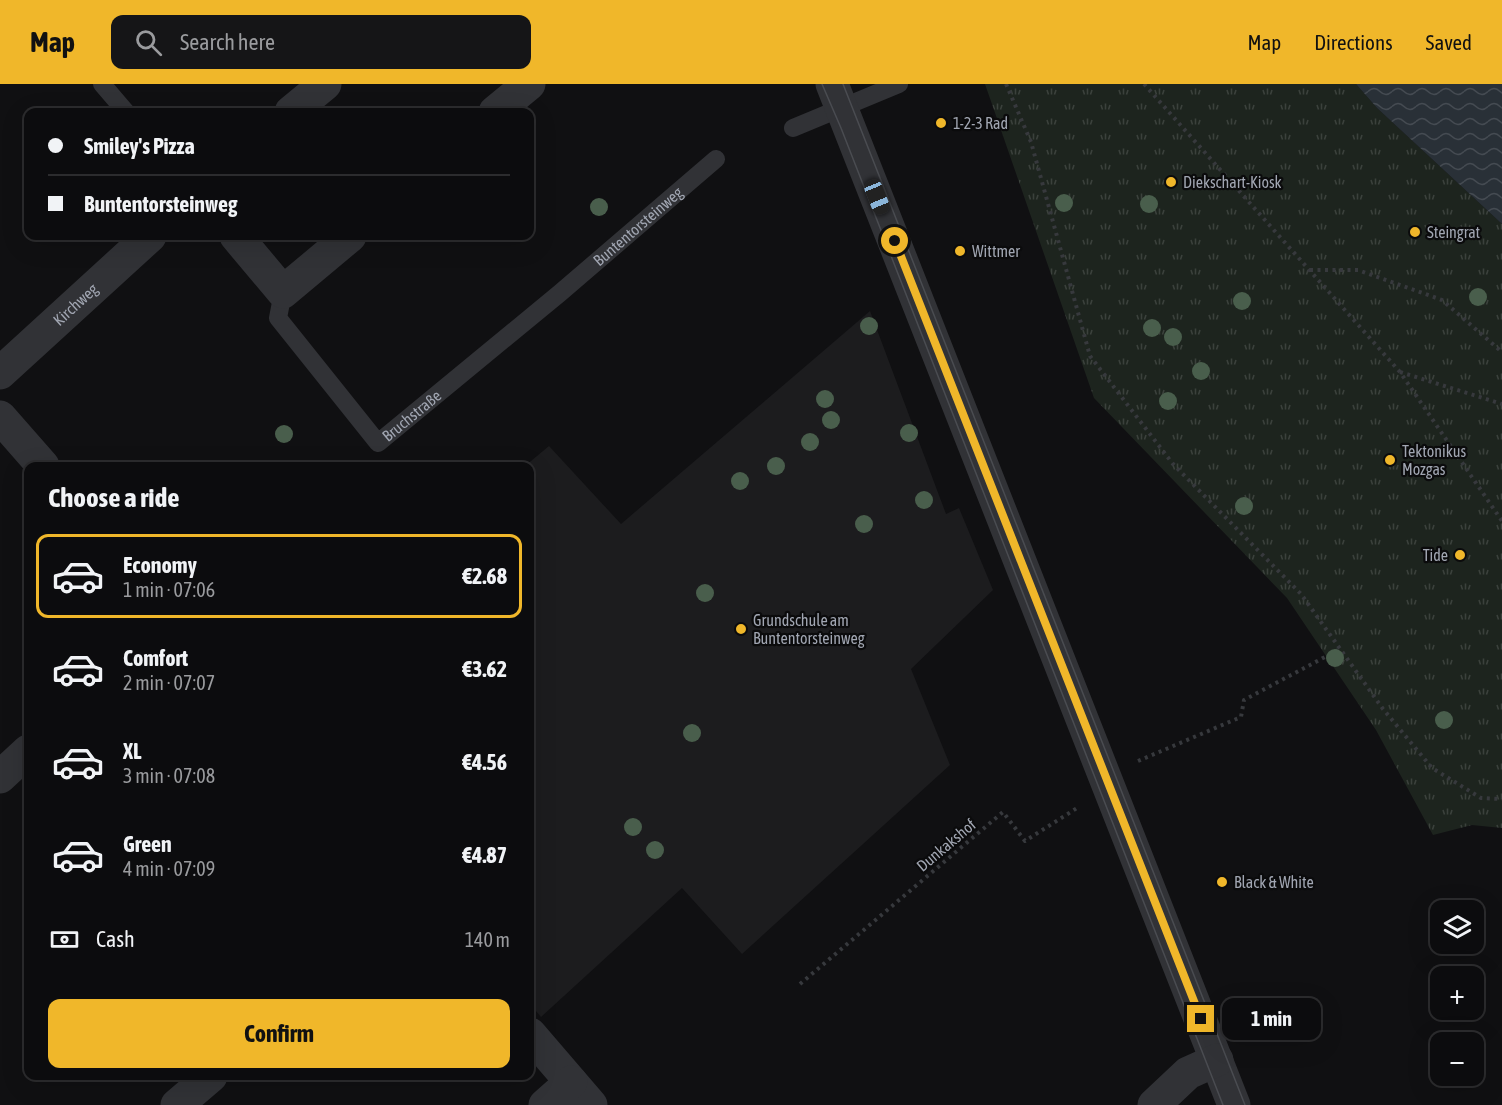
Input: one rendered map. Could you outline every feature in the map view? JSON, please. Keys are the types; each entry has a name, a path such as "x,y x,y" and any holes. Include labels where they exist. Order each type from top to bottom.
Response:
{"street":[{"path":"296,108 325,84"},
{"path":"500,108 529,84"},
{"path":"837,96 1234,1105"},
{"name":"Kirchweg","path":"0,373 146,240"},
{"path":"239,240 283,292 345,240"},
{"path":"0,417 39,462"},
{"path":"0,777 24,755"},
{"path":"534,1039 581,1094 545,1105"},
{"path":"1154,1105 1188,1073 1217,1060"},
{"path":"177,1105 206,1080"}],"lane":[{"path":"102,84 123,108"},
{"path":"793,129 837,96 899,84"},
{"name":"Buntentorsteinweg","path":"560,293 716,159"},
{"name":"Bruchstraße","path":"283,292 278,318 378,443 560,293"}],"path":[{"path":"1006,84 1031,142 1090,356 1173,464 1300,594 1383,709 1432,768 1481,798 1502,799"},
{"path":"1144,84 1400,372 1502,521"},
{"path":"1309,270 1358,270 1443,300 1502,352"},
{"path":"1400,372 1502,404"},
{"path":"1108,783 1241,717 1244,699 1340,649"},
{"name":"Dunkakshof","path":"800,984 1003,812 1025,841 1084,803 1108,783"}],"shaded area":[{"name":"Grundschule am Buntentorsteinweg","path":"870,311 946,514 959,508 993,590 911,669 950,765 742,954 682,888 541,1017 534,1009 534,462 530,462 549,446 621,524"}],"green space":[{"path":"985,84 1356,84 1377,108 1502,224 1502,828 1472,825 1433,835 1376,730 1287,598 1094,398"}],"water":[{"path":"1356,84 1502,84 1502,224 1377,108"}],"tram line":[{"path":"822,84 1223,1105"},
{"path":"843,84 1245,1105"}],"place":[{"name":"1-2-3 Rad","path":"941,123"},
{"name":"Diekschart-Kiosk","path":"1171,182"},
{"name":"Steingrat","path":"1415,232"},
{"name":"Wittmer","path":"960,251"},
{"name":"Tektonikus Mozgas","path":"1390,460"},
{"name":"Tide","path":"1460,555"},
{"name":"Grundschule am Buntentorsteinweg","path":"741,629"},
{"name":"Black & White","path":"1222,882"}],"route":[{"path":"895,241 1201,1019"}]}
